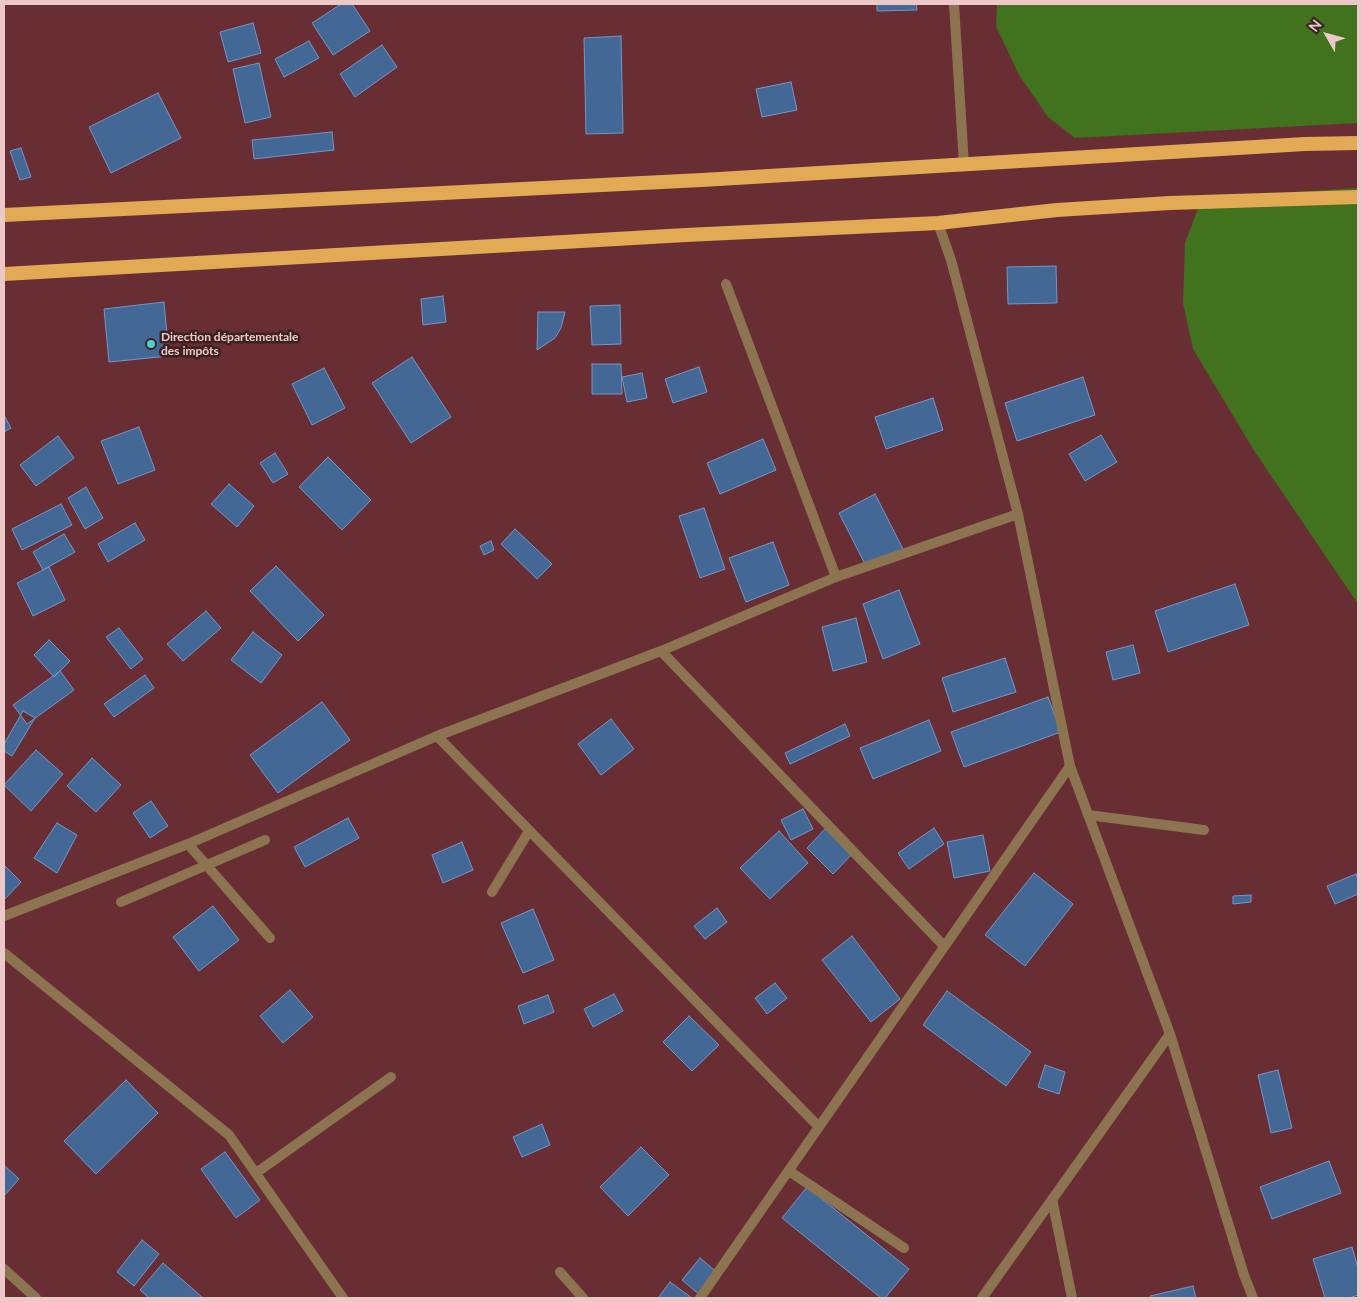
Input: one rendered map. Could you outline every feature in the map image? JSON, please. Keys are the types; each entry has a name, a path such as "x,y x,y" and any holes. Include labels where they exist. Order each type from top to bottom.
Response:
{"highway":[{"path":"4,215 964,165 1305,144 1358,143"},
{"path":"4,274 938,223 1057,210 1151,204 1358,197"}],"street":[{"path":"954,4 964,165"},
{"path":"938,223 952,260 1018,514 1070,766 1170,1034 1244,1275 1253,1298"},
{"path":"726,284 836,577"},
{"path":"4,916 188,844 437,736 661,652 836,577 1018,514"},
{"path":"661,652 944,946"},
{"path":"437,736 819,1127"},
{"path":"700,1298 1070,766"},
{"path":"1088,815 1204,830"},
{"path":"492,892 529,831"},
{"path":"121,902 266,840"},
{"path":"188,844 270,938"},
{"path":"4,953 230,1135 343,1298"},
{"path":"982,1298 1170,1034"},
{"path":"256,1173 391,1077"},
{"path":"789,1170 904,1248"},
{"path":"1052,1199 1072,1298"},
{"path":"4,1269 36,1298"},
{"path":"560,1272 583,1298"}],"green space":[{"path":"997,4 1358,4 1358,123 1075,138 1048,117 1019,75 996,26"},
{"path":"1358,188 1358,604 1255,452 1193,349 1183,303 1185,243 1202,198"}],"building":[{"path":"341,4 352,4 370,31 333,55 312,23"},
{"path":"877,4 916,4 917,10 877,11"},
{"path":"253,23 261,53 228,62 220,32"},
{"path":"621,36 623,133 586,134 584,38"},
{"path":"309,41 319,58 284,77 275,59"},
{"path":"382,45 397,67 355,97 340,74"},
{"path":"259,63 271,117 245,123 233,69"},
{"path":"791,82 797,110 762,117 756,89"},
{"path":"158,93 181,138 111,173 89,127"},
{"path":"332,132 334,150 254,159 252,140"},
{"path":"21,148 31,177 20,180 10,151"},
{"path":"1056,266 1057,303 1008,304 1007,267"},
{"path":"443,296 446,322 423,325 421,299"},
{"path":"164,302 169,356 109,362 104,309"},
{"path":"620,305 621,344 592,345 590,306"},
{"path":"538,312 565,312 561,328 555,338 537,350"},
{"path":"412,357 451,417 411,443 372,383"},
{"path":"592,364 621,364 622,394 592,394"},
{"path":"699,367 707,392 673,403 665,379"},
{"path":"324,368 345,408 312,425 292,384"},
{"path":"642,373 647,398 627,402 622,377"},
{"path":"1083,377 1095,415 1017,441 1005,403"},
{"path":"933,398 943,430 886,449 875,417"},
{"path":"4,415 11,428 4,432"},
{"path":"139,427 155,470 118,484 101,441"},
{"path":"1101,435 1117,462 1085,481 1069,454"},
{"path":"58,436 74,458 36,486 20,465"},
{"path":"763,439 776,470 720,494 707,463"},
{"path":"275,453 288,474 273,483 260,463"},
{"path":"328,457 371,500 342,530 299,487"},
{"path":"229,484 254,506 237,527 211,504"},
{"path":"86,487 103,518 85,529 68,498"},
{"path":"875,494 904,551 868,570 839,513"},
{"path":"61,504 72,525 22,550 12,529"},
{"path":"704,508 725,569 700,578 679,516"},
{"path":"135,523 145,540 108,562 98,544"},
{"path":"515,529 552,564 537,579 501,544"},
{"path":"64,534 75,552 43,570 33,552"},
{"path":"491,541 494,550 484,555 480,546"},
{"path":"773,542 789,585 746,602 729,558"},
{"path":"276,566 324,615 298,641 250,591"},
{"path":"49,567 65,600 33,616 17,583"},
{"path":"1235,584 1249,625 1168,652 1155,611"},
{"path":"899,590 920,644 883,659 863,604"},
{"path":"206,611 221,628 183,661 167,644"},
{"path":"856,618 867,662 833,671 822,627"},
{"path":"119,628 143,659 131,669 106,637"},
{"path":"253,632 282,655 261,683 231,660"},
{"path":"49,640 70,661 54,677 34,655"},
{"path":"1133,645 1140,673 1113,680 1106,652"},
{"path":"1005,658 1016,692 953,712 942,678"},
{"path":"60,671 74,690 27,724 13,705"},
{"path":"145,675 154,688 114,717 104,704"},
{"path":"1048,697 1061,732 964,767 951,732"},
{"path":"322,702 350,740 278,793 250,755"},
{"path":"23,711 35,718 12,756 4,751 4,744"},
{"path":"611,719 634,749 601,775 578,744"},
{"path":"929,720 941,751 873,779 860,748"},
{"path":"845,724 850,736 790,764 785,753"},
{"path":"36,750 63,774 31,811 4,785"},
{"path":"92,758 121,785 96,812 67,786"},
{"path":"151,801 168,826 150,838 133,813"},
{"path":"803,809 813,829 791,840 781,820"},
{"path":"348,818 359,838 305,867 294,847"},
{"path":"57,823 77,835 57,873 34,858"},
{"path":"828,826 854,852 833,874 807,848"},
{"path":"934,828 944,844 909,869 898,853"},
{"path":"779,831 808,863 770,899 740,868"},
{"path":"983,835 990,871 954,878 947,842"},
{"path":"462,842 473,870 443,883 432,855"},
{"path":"4,865 21,882 4,900"},
{"path":"1034,873 1073,904 1025,966 985,935"},
{"path":"1356,874 1358,894 1335,904 1327,886"},
{"path":"1251,895 1251,902 1233,904 1233,896"},
{"path":"213,906 239,940 199,971 173,937"},
{"path":"717,908 727,922 705,939 694,926"},
{"path":"533,909 554,960 523,973 501,923"},
{"path":"852,936 900,999 871,1022 822,960"},
{"path":"775,983 787,998 767,1014 755,998"},
{"path":"290,990 313,1017 283,1043 260,1016"},
{"path":"947,991 1031,1052 1006,1086 923,1025"},
{"path":"614,994 623,1011 593,1027 584,1009"},
{"path":"548,995 554,1012 524,1024 518,1006"},
{"path":"689,1016 719,1045 692,1071 663,1042"},
{"path":"1045,1065 1065,1072 1059,1094 1038,1087"},
{"path":"1278,1070 1292,1128 1271,1133 1258,1075"},
{"path":"126,1080 158,1113 96,1174 64,1141"},
{"path":"542,1124 550,1145 522,1157 513,1137"},
{"path":"641,1147 669,1175 628,1216 600,1187"},
{"path":"225,1152 260,1200 236,1218 201,1169"},
{"path":"1329,1161 1341,1193 1272,1219 1260,1187"},
{"path":"4,1165 19,1179 4,1196"},
{"path":"807,1187 909,1269 885,1298 881,1298 782,1218"},
{"path":"142,1240 159,1254 134,1286 117,1272"},
{"path":"1352,1247 1358,1268 1358,1295 1349,1298 1325,1298 1313,1259"},
{"path":"700,1258 719,1274 701,1296 682,1280"},
{"path":"163,1263 202,1297 149,1298 140,1290"},
{"path":"670,1282 692,1298 658,1298"},
{"path":"1193,1286 1196,1298 1151,1298 1150,1296"}],"place":[{"name":"Direction départementale des impôts","path":"151,344"}]}
